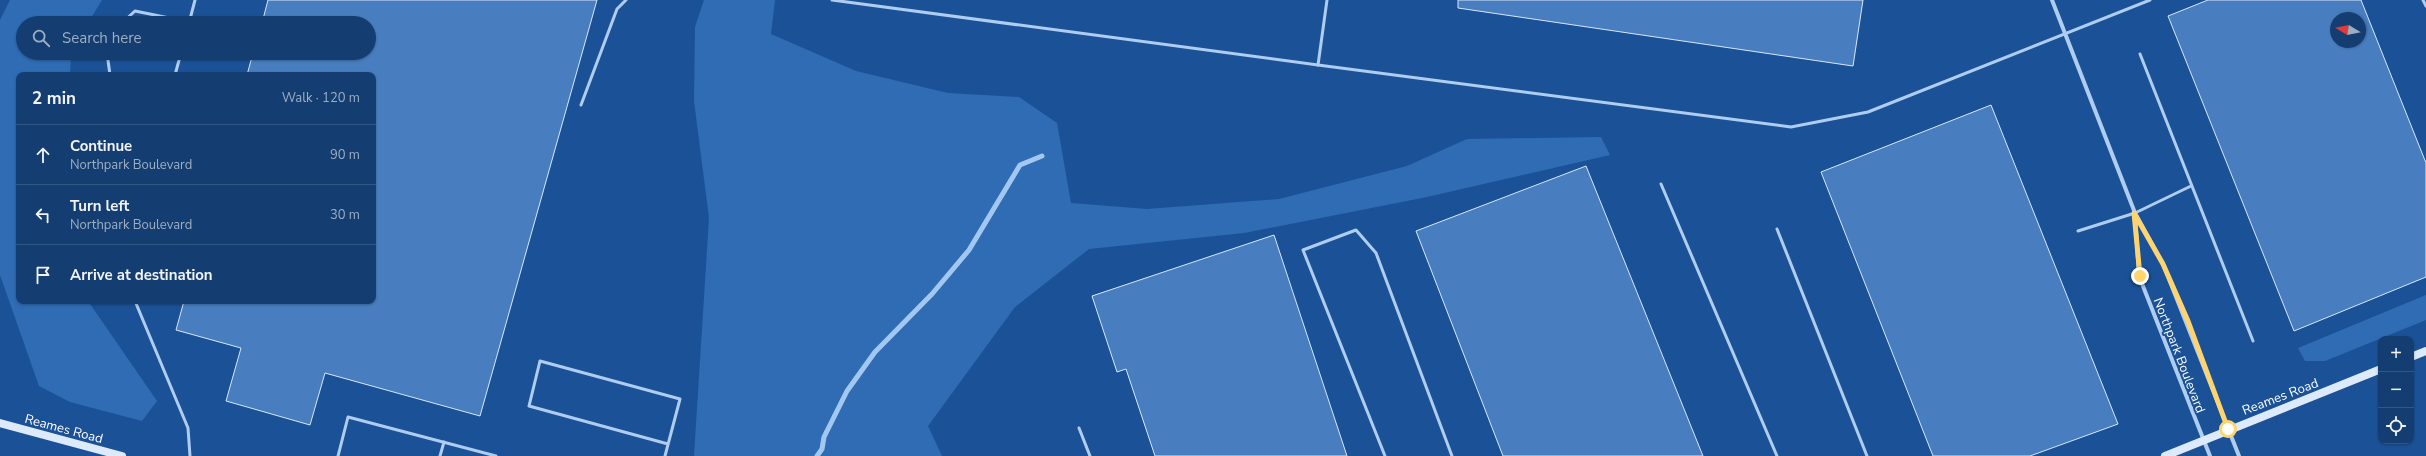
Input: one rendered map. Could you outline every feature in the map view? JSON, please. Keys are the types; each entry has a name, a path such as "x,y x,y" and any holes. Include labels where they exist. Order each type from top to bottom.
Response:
{"main road":[{"path":"2414,356 2426,351"},
{"name":"Reames Road","path":"2166,456 2228,429 2378,370"},
{"name":"Reames Road","path":"0,423 122,456"}],"street":[{"name":"Northpark Boulevard","path":"2052,0 2134,213 2166,271 2239,456"},
{"name":"Northpark Boulevard","path":"2134,213 2140,276 2210,456"}],"lane":[{"path":"191,16 195,0"},
{"path":"581,105 616,9 626,0"},
{"path":"832,0 1791,127 1868,112 2150,0"},
{"path":"1318,65 1327,0"},
{"path":"2424,0 2426,6"},
{"path":"130,16 135,11 158,16"},
{"path":"2140,54 2253,341"},
{"path":"108,60 110,72"},
{"path":"176,72 179,60"},
{"path":"1661,184 1777,456"},
{"path":"2078,231 2134,213 2191,186"},
{"path":"1777,229 1867,456"},
{"path":"1385,456 1303,250 1356,230 1376,253 1452,456"},
{"path":"136,304 188,428 190,456"},
{"path":"664,456 668,444 680,399 540,361 529,406 668,444"},
{"path":"338,456 348,417 496,456"},
{"path":"1079,428 1090,456"},
{"path":"440,456 444,442"}],"shaded area":[{"path":"10,0 102,0 92,16 16,16 16,60 71,60 70,72 16,72 16,304 90,304 157,401 142,421 70,402 39,386 0,275 0,20"},
{"path":"704,0 775,0 771,34 856,71 948,93 1019,97 1057,123 1071,203 1147,209 1279,199 1407,166 1467,139 1601,137 1610,155 1427,197 1244,233 1089,249 1015,307 928,426 942,456 694,456 709,218 694,101 695,27"},
{"path":"2426,295 2426,320 2387,336 2378,336 2378,339 2325,361 2305,361 2298,348"}],"building":[{"path":"268,0 597,0 480,416 325,373 310,425 226,401 241,348 176,330 183,304 376,304 376,72 248,72 251,60 376,60 376,16 264,16"},
{"path":"1458,0 1863,0 1853,66 1458,8"},
{"path":"2208,0 2361,0 2366,12 2330,12 2330,48 2366,48 2366,13 2426,163 2426,277 2294,331 2168,16"},
{"path":"1991,105 2118,424 2030,456 1933,456 1821,172"},
{"path":"1586,166 1703,456 1503,456 1416,231"},
{"path":"1274,235 1347,456 1155,456 1126,369 1117,372 1092,296"}],"waterway":[{"path":"817,456 822,449 824,437 847,391 875,352 932,294 969,250 1020,165 1042,156"}],"route":[{"path":"2140,276 2134,213 2163,264 2188,321 2228,429"}]}
